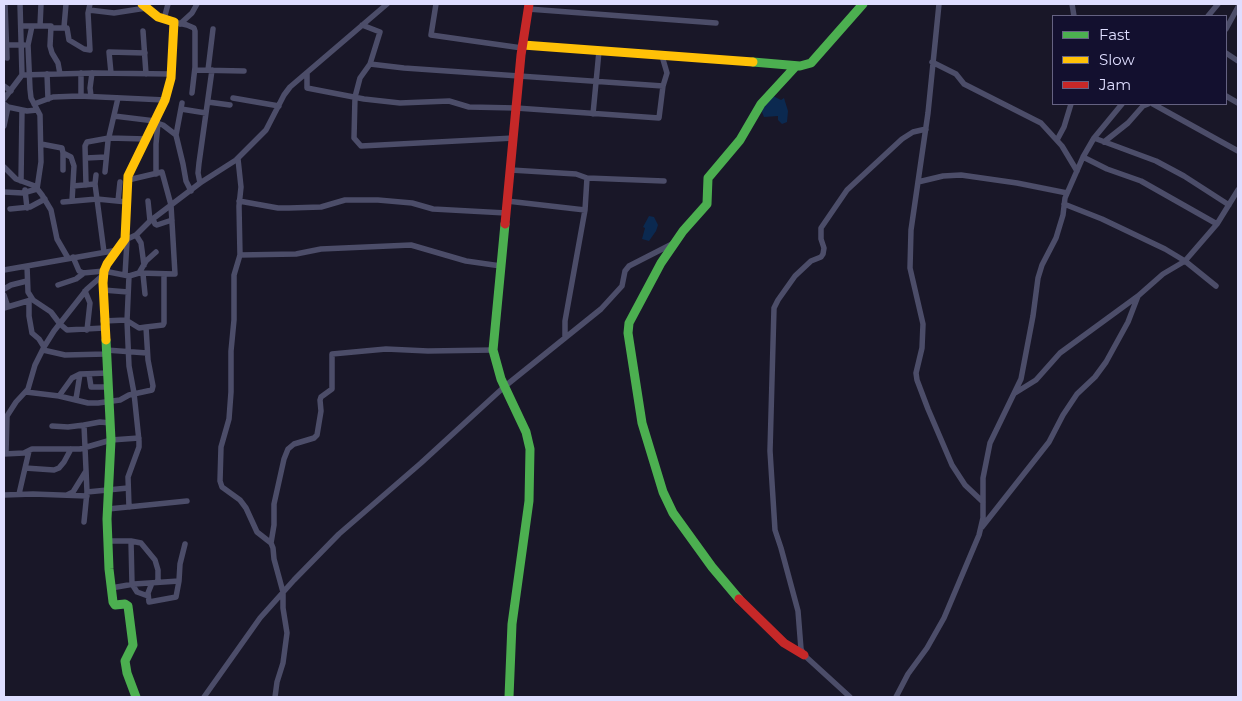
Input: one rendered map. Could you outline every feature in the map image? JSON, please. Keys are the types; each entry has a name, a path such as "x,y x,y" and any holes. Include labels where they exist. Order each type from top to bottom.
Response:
{"street":[{"path":"4,99 22,75 20,4"},
{"path":"40,26 41,4"},
{"path":"64,28 66,4"},
{"path":"164,19 168,4"},
{"path":"138,438 111,440 71,449 32,449 18,454 5,454 5,414 26,392 35,365 43,349 60,324 85,291 104,273 125,241 136,235 152,220 200,183 238,159 266,130 290,87 387,4"},
{"path":"436,4 431,35 522,47 796,66 811,63 863,4"},
{"path":"939,4 926,129 911,230 910,257 912,278 923,324 922,348 917,365 917,380 952,465 964,485 983,502"},
{"path":"1210,15 1218,4"},
{"path":"21,26 51,26 51,28 68,29 70,40 84,49 90,50 89,7 114,12 145,5 158,17 194,28 195,70 192,93"},
{"path":"129,506 128,477 139,446 128,352 126,234 122,202 124,181 156,122 165,100 171,74 177,23 197,5"},
{"path":"4,6 7,58"},
{"path":"509,697 512,624 529,501 530,449 526,432 504,387 493,350 519,75 528,6 716,22"},
{"path":"1227,27 1238,7"},
{"path":"32,26 28,45 29,75 31,98 40,115 41,144 41,162 37,189"},
{"path":"362,26 380,32 370,64 360,78 355,97 354,138 362,146 514,138"},
{"path":"51,28 50,46 58,63 60,74"},
{"path":"200,183 198,173 208,102 213,29"},
{"path":"144,31 146,74"},
{"path":"5,45 28,45"},
{"path":"593,114 599,51"},
{"path":"1232,56 1238,51"},
{"path":"111,73 109,52 145,53"},
{"path":"1227,54 1238,61"},
{"path":"307,73 308,88 400,103 449,101 469,107 516,108 659,118 663,86 668,73 662,56"},
{"path":"932,62 956,74 964,84 1037,120 1057,140 1077,171"},
{"path":"370,64 663,86"},
{"path":"796,66 761,104 740,140 708,178 706,204 661,263 629,323 628,334 637,393 650,452 663,492 673,513 712,567 741,601 784,643 804,655 850,697"},
{"path":"195,70 244,71"},
{"path":"22,75 81,73 171,74"},
{"path":"81,73 81,96"},
{"path":"91,96 92,73"},
{"path":"47,74 48,99"},
{"path":"4,86 11,91"},
{"path":"34,104 48,99 81,96 140,97 165,100"},
{"path":"1227,97 1238,103"},
{"path":"105,172 109,138 118,98"},
{"path":"233,98 279,106"},
{"path":"208,102 230,105"},
{"path":"4,126 6,105 22,110 37,110"},
{"path":"1057,140 1064,127 1071,105"},
{"path":"896,697 908,674 927,648 944,618 981,528 984,478 990,443 1015,393 1025,367 1034,316 1038,278 1042,265 1056,238 1067,193 1083,157 1094,138 1121,105"},
{"path":"1104,142 1128,124 1146,105"},
{"path":"1155,105 1238,151"},
{"path":"191,191 186,181 176,135 181,106 206,113"},
{"path":"22,110 23,181 27,208"},
{"path":"114,116 156,122 176,135"},
{"path":"156,122 156,174"},
{"path":"804,655 799,643 799,624 795,599 775,530 770,451 774,308 795,276 811,261 824,254 821,228 847,190 902,139 913,132 926,129"},
{"path":"86,185 85,146 87,142 109,138 146,139"},
{"path":"1094,138 1156,161 1233,203"},
{"path":"41,144 62,148 64,153 63,170"},
{"path":"64,153 71,157 73,162 72,202"},
{"path":"73,162 106,157"},
{"path":"1083,157 1107,169 1141,181 1217,224"},
{"path":"238,159 241,187 239,201 240,255 234,275 234,320 230,352 231,392 229,420 221,447 220,480 222,487 240,500 246,508 257,532 271,544"},
{"path":"4,166 16,179 35,186 45,199 51,210 57,239 79,271 127,276 141,273 175,274 171,205 163,174 124,181"},
{"path":"511,170 576,174 587,178 664,181"},
{"path":"96,175 95,184 104,252"},
{"path":"918,182 943,176 961,175 1067,193"},
{"path":"565,338 566,314 585,210 587,178"},
{"path":"73,186 95,184"},
{"path":"4,192 25,192 37,189"},
{"path":"1015,393 1026,388 1036,380 1060,354 1138,296 1163,274 1185,261 1233,203 1238,190"},
{"path":"63,202 97,198 122,202"},
{"path":"10,209 27,208 45,199"},
{"path":"239,201 278,208 289,208 321,207 345,200 378,200 412,203 433,209 506,213"},
{"path":"148,201 152,220 155,224 172,220"},
{"path":"507,201 585,210"},
{"path":"1064,204 1140,236 1185,261 1216,286"},
{"path":"136,235 141,243 144,265"},
{"path":"204,697 260,618 339,534 421,463 504,387 618,292 622,286 625,271 629,266 676,242"},
{"path":"240,255 296,254 321,248 411,245 466,261 501,266"},
{"path":"4,270 118,250"},
{"path":"144,294 141,273 144,265 156,252"},
{"path":"27,266 28,292 31,300 29,316 32,333 39,338 43,349"},
{"path":"58,284 76,279 84,273"},
{"path":"104,273 104,324 111,440 108,541 113,602 115,605 125,604 128,606 132,646 125,661 126,672 136,697"},
{"path":"4,295 6,308 31,300 51,312 67,330 87,330 104,324 127,321 139,328 163,325 164,274"},
{"path":"4,290 11,285 27,281"},
{"path":"103,290 128,292"},
{"path":"85,291 90,303 87,330"},
{"path":"981,528 1049,442 1063,415 1077,394 1095,377 1106,362 1128,322 1138,296"},
{"path":"26,392 60,396 88,403 109,403 134,393 152,390 146,327"},
{"path":"43,349 65,355 106,352 148,352"},
{"path":"275,697 287,637 283,592 271,544 274,525 274,504 288,449 294,444 314,438 317,435 321,411 320,400 332,389 332,354 386,349 493,350"},
{"path":"60,396 72,378 80,374 108,372"},
{"path":"76,399 80,374"},
{"path":"89,374 90,387 108,387"},
{"path":"52,426 68,427 100,422 110,423"},
{"path":"84,425 87,494 84,522"},
{"path":"26,468 54,470 59,468 71,449"},
{"path":"19,494 29,451"},
{"path":"67,495 73,492 86,471"},
{"path":"4,495 87,494 109,489 128,488"},
{"path":"108,509 187,501"},
{"path":"108,541 141,543 155,560 158,570 155,582 148,596 149,602 176,597 180,564 185,544"},
{"path":"131,541 132,584 137,592 148,596"},
{"path":"112,588 132,584 179,581"}],"water":[{"path":"773,96 781,100 784,98 788,111 787,122 782,124 778,120 778,116 764,117 763,108"},
{"path":"649,216 654,217 658,225 649,241 642,239 645,228 643,227"}],"traffic: fast":[{"path":"753,62 800,66 811,63 863,4"},
{"path":"739,599 712,567 673,513 663,492 642,423 628,333 629,323 661,263 683,231 707,204 708,178 740,140 761,104 796,66"},
{"path":"505,224 493,350 501,379 526,432 530,449 529,501 512,624 509,697"},
{"path":"106,340 111,440 107,519 109,569 113,602 115,605 125,604 128,606 133,645 125,661 127,673 136,697"}],"traffic: slow":[{"path":"106,340 104,271 125,239 128,176 165,100 171,78 174,22 158,17 142,4"},
{"path":"523,45 753,62"}],"traffic: jam":[{"path":"505,224 521,55 529,4"},
{"path":"739,599 784,643 804,655"}]}
